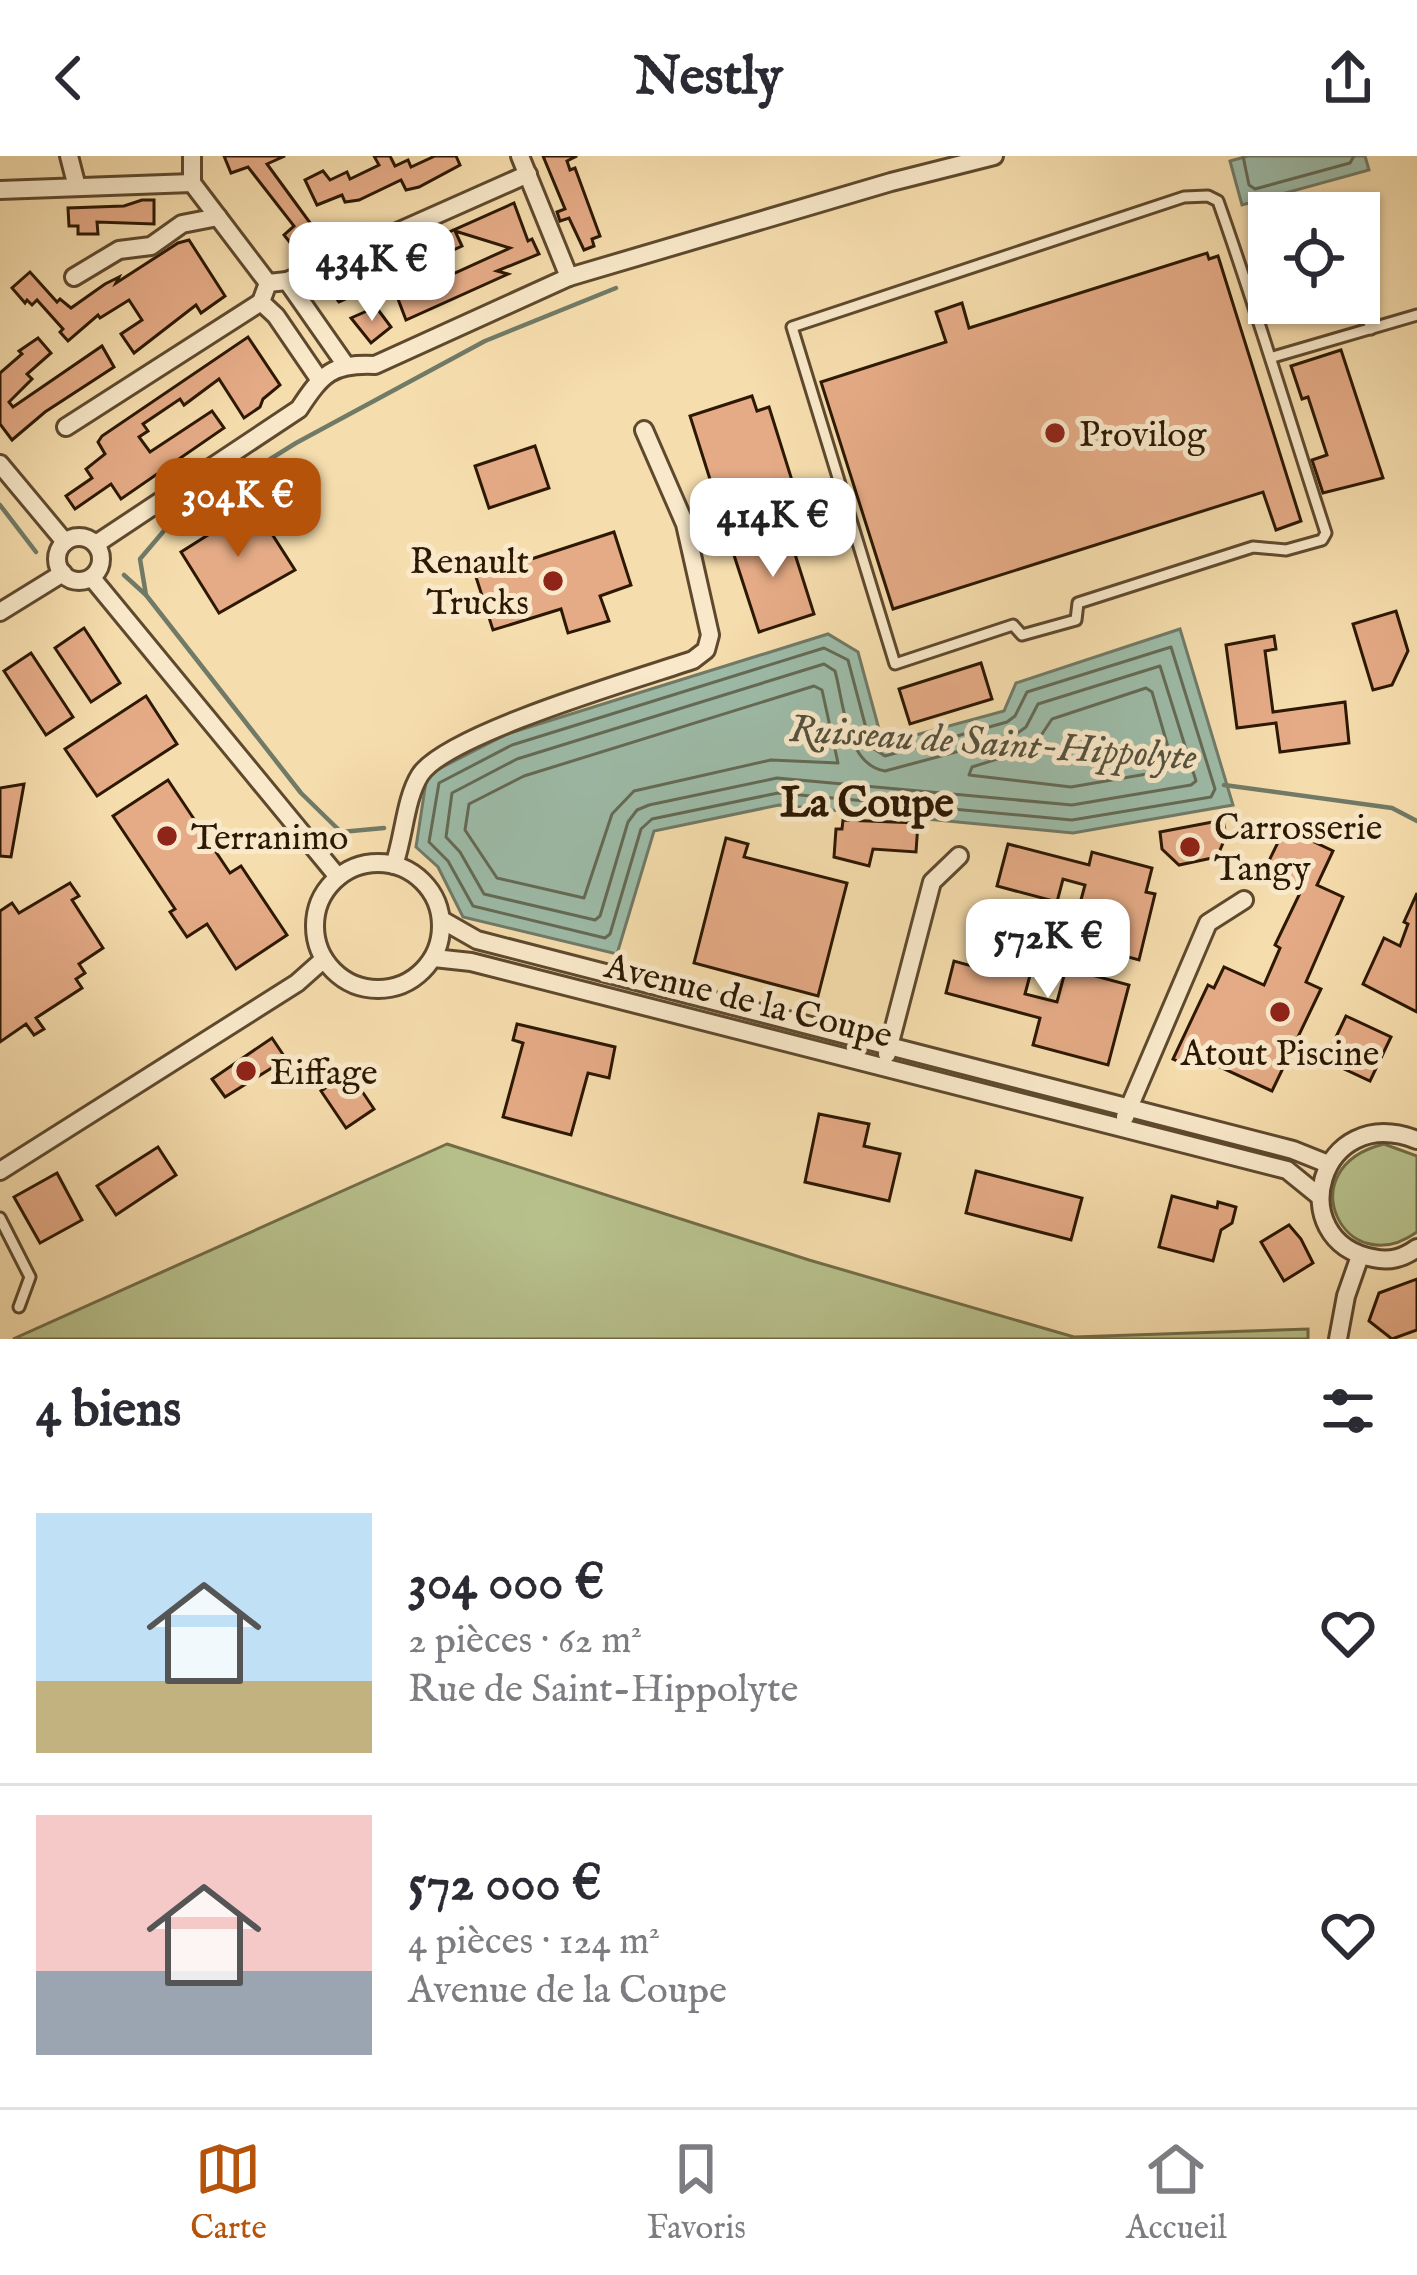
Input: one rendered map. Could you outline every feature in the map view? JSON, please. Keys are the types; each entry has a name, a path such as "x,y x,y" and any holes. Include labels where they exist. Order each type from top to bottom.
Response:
{"street":[{"path":"69,156 77,187"},
{"path":"192,156 192,183 345,364"},
{"path":"96,544 299,409 319,379 345,364 375,365 568,277 994,156"},
{"path":"66,428 261,302 278,282 524,165 568,277"},
{"path":"0,190 192,183"},
{"path":"74,277 119,250 151,246 182,224 218,217"},
{"path":"261,302 319,379"},
{"path":"394,865 418,778 433,760 540,713 693,660 706,650 710,635 685,524 644,430"},
{"path":"0,464 65,542"},
{"path":"78,537 96,544 101,566 92,578 73,580 63,574 57,560 65,542 78,537"},
{"path":"0,612 63,574"},
{"path":"92,578 338,877"},
{"path":"884,1067 932,881 959,856"},
{"path":"374,863 394,865 412,872 437,902 442,920 434,958 401,986 379,990 358,986 338,975 324,959 315,924 318,906 338,877 374,863"},
{"path":"1122,1129 1208,922 1244,900"},
{"name":"Avenue de la Coupe","path":"442,920 477,940 1293,1150 1328,1164"},
{"name":"Avenue de la Coupe","path":"434,958 472,962 1287,1170 1319,1196"},
{"path":"0,1172 297,983 324,959"},
{"path":"1416,1137 1384,1131 1354,1138 1328,1164 1319,1196 1324,1219 1340,1243 1360,1256 1404,1257 1417,1248"},
{"path":"1338,1339 1360,1256"}],"lane":[{"path":"1208,196 1218,201 1273,357 1326,533 1322,540 1286,550 1253,548 1078,603 1076,620 1022,635 1013,625 895,664 792,327 1184,197 1208,196"},
{"path":"1273,357 1417,315"},
{"path":"1369,324 1371,329"},
{"path":"0,1218 30,1277 20,1307"}],"green space":[{"path":"447,1144 809,1260 1074,1337 1308,1329 1308,1339 13,1339"},
{"path":"1384,1144 1417,1156 1417,1232 1391,1244 1368,1244 1349,1233 1337,1217 1333,1196 1338,1175 1355,1157"}],"water":[{"path":"1248,156 1365,156 1369,170 1289,192 1248,192 1248,203 1242,205 1230,161"},
{"path":"1180,629 1233,805 1073,833 779,805 654,831 617,954 463,917 438,867 416,847 427,775 507,734 828,634 858,652 883,744 1004,711 1016,683"}],"building":[{"path":"224,156 285,156 267,164 319,235 300,250 292,245 284,235 294,226 248,167 231,173"},
{"path":"374,156 390,156 395,166 408,160 411,167 435,156 456,156 460,165 419,187 406,190 401,180 359,200 345,202 342,195 317,205 305,180 323,171 330,180 347,172 350,179 379,165"},
{"path":"543,156 577,156 567,161 570,170 575,168 600,236 592,239 594,246 584,250 569,218 560,221 557,212 565,209"},
{"path":"154,200 154,224 97,222 98,234 78,234 78,226 69,226 68,208 124,206"},
{"path":"514,203 528,241 532,239 539,254 497,271 508,274 406,320 398,299 510,248 455,231 462,246 339,302 333,294 333,289 355,274"},
{"path":"189,240 225,296 201,313 196,305 134,353 121,334 142,320 129,300 98,315 68,341 37,300 32,305 25,303 12,288 30,272 57,302 60,299 71,308 105,284 119,277 116,283"},
{"name":"Provilog","path":"1207,253 1209,259 1218,256 1301,521 1276,530 1263,492 893,609 821,382 946,342 936,312 962,303 969,328"},
{"path":"376,307 391,327 371,343 351,318"},
{"path":"248,337 280,385 260,407 244,418 219,379 184,405 180,399 143,424 148,431 139,437 150,452 212,411 224,428 121,499 111,484 75,509 66,496 92,478 86,469 105,454 98,442 102,436"},
{"path":"38,338 51,353 27,374 32,379 9,402 13,407 102,346 114,367 12,440 0,424 0,373"},
{"path":"1341,350 1383,478 1323,493 1312,460 1327,455 1308,397 1302,399 1291,366"},
{"path":"752,396 757,411 769,407 795,490 721,514 690,416"},
{"path":"535,446 549,488 489,508 475,466"},
{"path":"254,506 295,570 219,613 181,552"},
{"path":"787,529 814,614 759,632 731,546"},
{"name":"Renault Trucks","path":"614,532 631,585 600,596 609,621 568,633 561,609 493,630 476,577"},
{"path":"1396,611 1408,651 1392,685 1373,690 1353,624"},
{"path":"84,628 120,683 91,702 55,648"},
{"path":"1274,636 1276,649 1265,651 1273,712 1345,702 1349,743 1280,752 1276,723 1237,728 1226,645"},
{"path":"31,653 73,717 46,735 4,671"},
{"path":"981,663 992,699 910,724 899,689"},
{"path":"146,696 177,744 97,796 65,749"},
{"path":"168,780 230,873 241,866 287,935 236,969 207,924 187,937 170,912 175,909 113,816"},
{"path":"24,784 11,857 0,856 0,788"},
{"path":"843,820 918,823 916,852 873,849 869,866 834,857 836,829 842,829"},
{"path":"1223,820 1226,836 1217,857 1179,865 1162,849 1160,832"},
{"path":"1285,828 1333,851 1317,885 1343,897 1306,982 1321,989 1272,1091 1196,1056 1190,1067 1173,1059 1208,985 1214,988 1224,967 1264,985 1280,948 1275,945 1301,891 1263,873"},
{"path":"726,838 748,844 744,857 847,883 818,996 694,963"},
{"path":"1008,844 1089,865 1092,852 1152,868 1146,892 1155,894 1139,960 1070,941 1085,885 1063,879 1057,902 997,886"},
{"path":"70,883 79,896 72,900 103,948 79,964 85,973 76,979 82,988 36,1018 44,1029 34,1035 26,1024 0,1042 0,911 12,903 19,913"},
{"path":"1417,893 1417,1012 1363,984 1384,938 1400,946"},
{"path":"993,938 1037,949 1025,994 1057,1002 1066,968 1129,985 1108,1065 1033,1045 1040,1018 946,993 954,961 986,970"},
{"path":"1346,1016 1391,1037 1370,1081 1325,1060"},
{"path":"517,1024 615,1047 609,1078 588,1073 571,1135 503,1117 523,1043 513,1040"},
{"path":"272,1038 286,1059 225,1097 212,1079"},
{"path":"349,1072 374,1109 346,1128 321,1091"},
{"path":"819,1114 869,1124 864,1146 900,1154 889,1201 805,1182"},
{"path":"158,1147 176,1175 116,1215 97,1186"},
{"path":"976,1171 1082,1198 1071,1240 966,1213"},
{"path":"57,1173 82,1220 40,1243 14,1197"},
{"path":"1172,1196 1217,1208 1218,1202 1236,1207 1232,1223 1221,1230 1213,1261 1159,1247"},
{"path":"1289,1225 1313,1263 1284,1281 1261,1242"},
{"path":"1417,1279 1417,1330 1392,1339 1369,1321 1379,1293"}],"waterway":[{"path":"146,595 140,559 174,519 296,443 485,341 616,288"},
{"path":"0,505 36,552"},
{"path":"124,575 146,595 301,793 341,832 384,828"},
{"name":"Ruisseau de Saint-Hippolyte","path":"1224,785 1392,808 1417,821"}],"place":[{"name":"Provilog","path":"1055,433"},
{"name":"Renault Trucks","path":"553,581"},
{"name":"Terranimo","path":"167,836"},
{"name":"Carrosserie Tangy","path":"1190,847"},
{"name":"Atout Piscine","path":"1280,1012"},
{"name":"Eiffage","path":"246,1071"}],"district":[{"name":"La Coupe","path":"867,801"}]}
